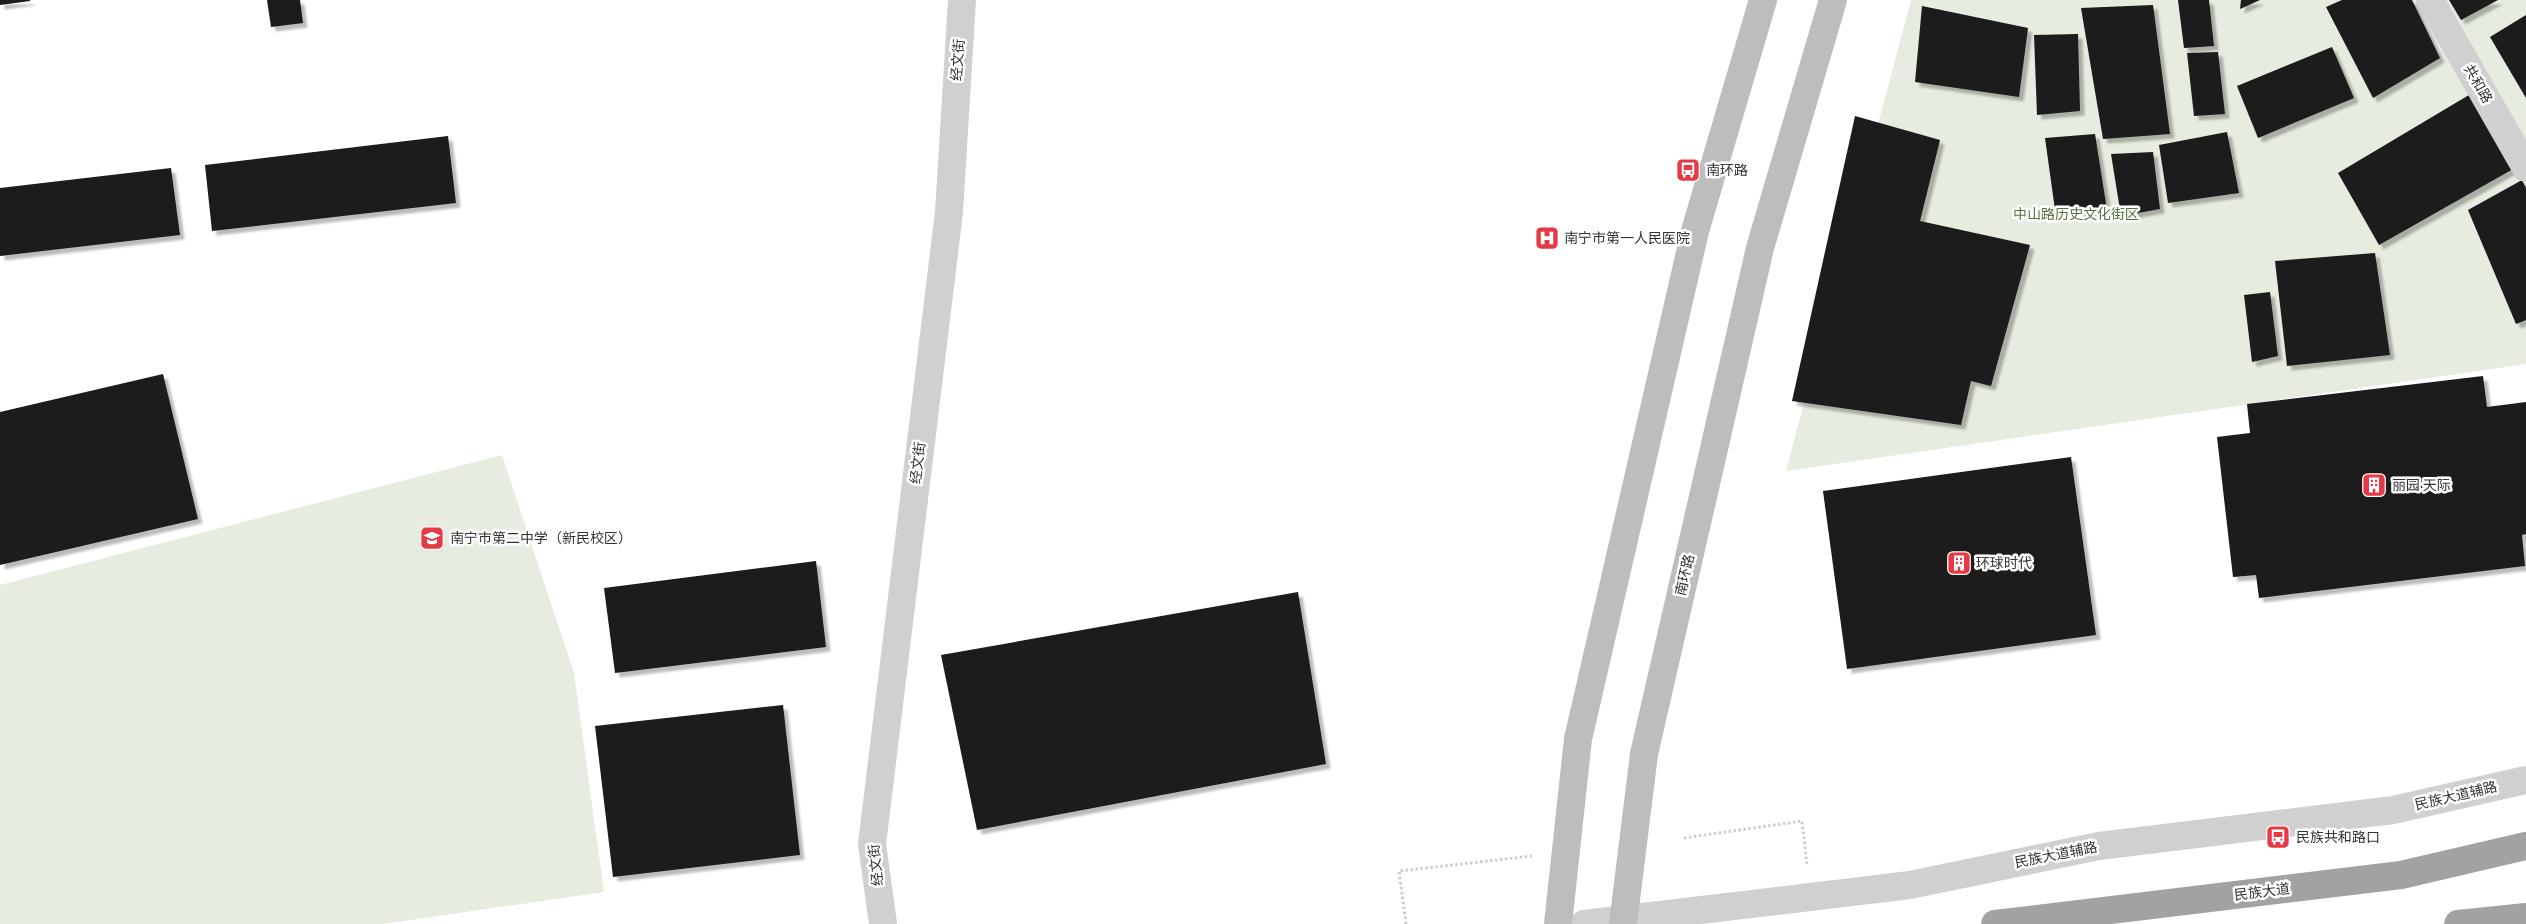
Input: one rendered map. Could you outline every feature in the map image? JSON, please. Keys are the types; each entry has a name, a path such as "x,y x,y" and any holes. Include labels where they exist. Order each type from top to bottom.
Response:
{"highway":[{"name":"民族大道","path":"1995,924 2400,875 2526,846"},
{"path":"2458,924 2526,916"}],"main road":[{"path":"1558,924 1578,739 1695,231 1763,0"},
{"name":"南环路","path":"1624,924 1644,754 1760,248 1833,0"}],"street":[{"name":"经文街","path":"883,924 872,844 948,212 962,0"},
{"name":"共和路","path":"2430,0 2526,168"},
{"name":"民族大道辅路","path":"1584,924 1910,885 2099,846 2393,810 2526,780"}],"path":[{"path":"1684,838 1802,822 1811,897"},
{"path":"1406,924 1399,871 1537,856"}],"green space":[{"name":"中山路历史文化街区","path":"1911,0 2526,0 2526,364 1786,471"},
{"path":"502,455 574,673 604,892 383,924 0,924 0,585"}],"building":[{"path":"0,0 30,0 30,1 0,5"},
{"path":"267,0 300,0 303,23 271,27"},
{"path":"2178,0 2209,0 2214,46 2184,48"},
{"path":"2241,0 2260,0 2240,9"},
{"path":"2342,0 2412,0 2440,58 2373,98 2326,7"},
{"path":"2449,0 2498,0 2461,20"},
{"path":"2153,5 2170,134 2103,139 2081,8"},
{"path":"1922,6 2028,28 2019,97 1915,82"},
{"path":"2526,15 2526,98 2490,37"},
{"path":"2078,34 2080,111 2037,115 2034,35"},
{"path":"2332,47 2354,98 2258,138 2237,86"},
{"path":"2218,52 2225,114 2194,116 2187,53"},
{"path":"2469,95 2513,169 2379,245 2338,173"},
{"path":"1855,116 1940,140 1920,221 2030,245 1991,386 1971,381 1961,425 1792,401"},
{"path":"2227,132 2239,193 2168,203 2159,145"},
{"path":"2095,134 2107,210 2056,217 2045,138"},
{"path":"448,136 456,203 212,231 205,165"},
{"path":"2153,152 2160,209 2121,216 2111,154"},
{"path":"171,168 180,235 0,256 0,188"},
{"path":"2522,180 2526,188 2526,320 2516,324 2468,210"},
{"path":"2375,253 2390,355 2287,366 2275,261"},
{"path":"2270,292 2278,356 2252,362 2244,295"},
{"path":"163,374 198,519 0,565 0,412"},
{"name":"丽园·天际","path":"2483,376 2487,407 2526,402 2526,534 2522,535 2525,566 2259,598 2256,575 2233,577 2217,437 2250,433 2247,404"},
{"name":"环球时代","path":"2071,457 2096,635 1847,669 1823,491"},
{"path":"816,561 826,647 615,673 604,588"},
{"path":"1298,592 1326,764 977,830 941,655"},
{"path":"783,705 800,855 613,877 595,726"}],"place":[{"name":"南环路","path":"1688,170"},
{"name":"南宁市第一人民医院","path":"1547,238"},
{"name":"丽园·天际","path":"2374,485"},
{"name":"南宁市第二中学（新民校区）","path":"432,538"},
{"name":"环球时代","path":"1959,563"},
{"name":"民族共和路口","path":"2278,837"}]}
